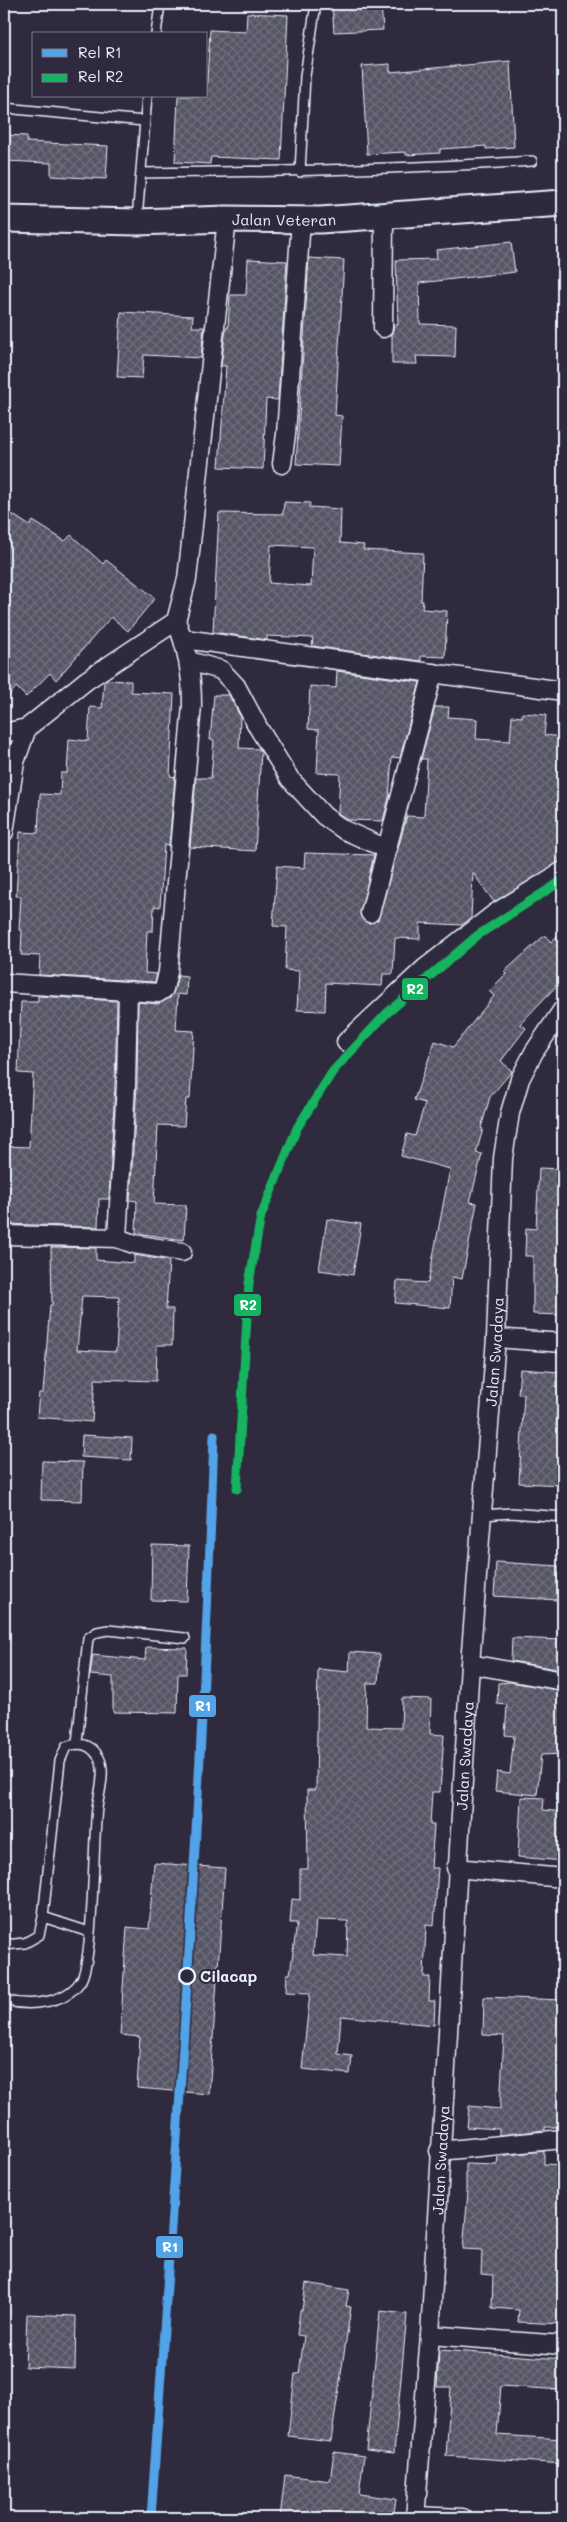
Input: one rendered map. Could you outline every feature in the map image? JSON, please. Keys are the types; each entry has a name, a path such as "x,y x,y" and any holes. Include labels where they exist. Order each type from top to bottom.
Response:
{"main road":[{"name":"Jalan Veteran","path":"4,219 137,222 227,219 301,220 384,217 563,203"}],"street":[{"path":"383,328 384,217"},
{"path":"4,982 158,993 164,989 168,972 192,705 192,678 189,660 184,639 176,621 187,579 227,219"},
{"path":"282,464 286,434 301,220"},
{"path":"4,733 27,728 87,680 176,621"},
{"path":"184,639 563,690"},
{"path":"189,660 221,670 236,686 259,729 290,779 324,816 344,830 387,850"},
{"path":"370,913 433,673"},
{"path":"4,832 15,762 27,728"},
{"path":"346,1042 440,956 494,914 563,871"},
{"path":"117,1238 126,1085 128,991"},
{"name":"Jalan Swadaya","path":"415,2517 430,2335 439,2151 470,1664 496,1338 503,1158 510,1113 520,1079 534,1052 563,1008"},
{"path":"4,1234 117,1238 134,1244 182,1252"},
{"path":"496,1338 563,1343"},
{"path":"470,1664 563,1681"},
{"path":"456,1868 563,1878"},
{"path":"439,2151 563,2139"},
{"path":"430,2335 563,2345"},
{"path":"415,2517 463,2518"}],"lane":[{"path":"156,32 160,4"},
{"path":"300,172 305,76 316,4"},
{"path":"137,222 147,98"},
{"path":"4,108 144,121"},
{"path":"141,174 300,172 440,167 532,161"},
{"path":"483,1515 511,1513 563,1517"},
{"path":"77,1743 88,1638 97,1632 108,1630 185,1638"},
{"path":"4,1945 25,1943 39,1935 43,1917 60,1761 66,1748 77,1743 89,1746 99,1757 102,1769 96,1825 89,1932 82,1980 70,1992 48,2003 4,2000"},
{"path":"43,1917 89,1932"}],"building":[{"path":"332,4 381,4 383,30 334,32"},
{"path":"247,13 288,15 281,160 211,157 210,164 175,162 178,98 208,98 210,30 246,32"},
{"path":"510,61 514,147 486,149 486,146 440,149 440,153 406,155 406,152 367,154 362,66 390,64 390,72"},
{"path":"4,135 27,136 27,142 108,146 106,179 51,176 51,163 4,161"},
{"path":"511,242 515,272 419,283 420,324 456,325 455,357 416,356 417,364 392,364 392,334 394,325 398,325 396,260 437,259 436,250"},
{"path":"309,258 344,260 335,415 342,416 339,466 296,464"},
{"path":"248,259 287,261 278,400 266,399 263,469 219,467 226,366 221,366 226,328 228,328 230,295 246,295"},
{"path":"121,312 193,316 192,327 204,327 201,358 144,355 142,378 117,377"},
{"path":"284,502 310,503 309,507 341,509 340,543 364,545 363,550 423,553 422,609 447,611 445,657 421,656 421,661 312,646 313,638 267,636 267,640 213,632 219,513 283,514","holes":["271,545 313,547 311,586 269,583"]},
{"path":"4,509 30,526 33,521 65,541 71,535 103,564 106,560 155,598 128,631 111,617 56,680 50,673 26,697 16,687 4,702"},
{"path":"337,671 420,682 400,758 392,757 389,797 383,821 348,820 338,813 340,774 317,773 319,730 308,729 310,686 336,688"},
{"path":"106,680 131,681 131,692 174,694 170,776 175,777 169,846 164,845 160,907 154,906 153,931 147,931 145,973 157,974 155,982 39,975 40,956 21,955 22,930 19,930 21,896 16,896 20,832 38,833 40,794 60,795 61,773 67,773 69,739 88,741 90,707 102,708 104,682"},
{"path":"214,695 229,695 240,716 239,748 259,749 261,752 255,851 190,847 196,778 211,778 214,740 210,740"},
{"path":"435,707 449,707 448,717 477,719 476,739 510,741 512,716 522,717 522,713 546,715 544,735 563,737 563,860 494,902 473,873 471,918 462,925 420,923 420,939 395,938 393,974 383,974 382,986 326,983 325,1011 297,1010 299,971 285,970 287,927 273,926 277,866 304,868 305,853 374,855 360,915 368,923 378,920 407,816 424,817 427,759 421,759"},
{"path":"563,930 563,979 520,1024 526,1028 501,1061 512,1071 490,1097 476,1153 482,1154 470,1202 477,1203 462,1279 452,1277 450,1308 395,1303 397,1281 428,1283 450,1169 401,1156 407,1134 415,1136 425,1103 414,1100 435,1041 453,1047 494,996 489,991 506,974 504,972 545,935 551,942"},
{"path":"178,975 187,976 186,995 178,994 176,1030 194,1031 190,1099 186,1099 184,1126 158,1125 154,1204 186,1205 184,1240 136,1233 137,1201 130,1200 137,1086 138,1002 158,1004 170,998"},
{"path":"38,996 117,1001 109,1199 99,1199 98,1227 4,1224 4,1146 29,1147 33,1074 18,1073 21,1002 38,1002"},
{"path":"539,1168 563,1169 563,1315 533,1314 533,1256 525,1256 526,1228 536,1229"},
{"path":"327,1219 361,1224 353,1275 319,1270"},
{"path":"51,1247 96,1248 96,1260 134,1263 134,1255 169,1261 166,1309 173,1309 172,1345 157,1345 156,1381 95,1379 92,1422 37,1417 39,1393 43,1393 50,1305 52,1305","holes":["82,1296 119,1297 116,1352 77,1350"]},
{"path":"520,1369 560,1372 556,1426 563,1426 563,1485 519,1483 524,1394 518,1394"},
{"path":"82,1435 132,1438 131,1460 81,1457"},
{"path":"42,1461 83,1462 82,1501 41,1500"},
{"path":"152,1545 189,1546 187,1601 151,1600"},
{"path":"496,1562 559,1566 558,1600 494,1596"},
{"path":"512,1638 563,1640 563,1670 511,1661"},
{"path":"146,1647 187,1648 186,1674 178,1674 177,1713 113,1712 113,1677 90,1675 93,1655 145,1660"},
{"path":"350,1652 380,1654 378,1683 367,1683 366,1727 401,1728 402,1698 431,1699 430,1734 444,1735 440,1792 432,1792 430,1825 434,1825 431,1868 438,1868 434,1926 426,1925 424,1977 430,1977 429,2001 435,2001 434,2025 341,2016 338,2054 352,2056 350,2074 302,2069 310,1993 286,1992 287,1974 290,1974 297,1923 290,1923 292,1899 300,1900 300,1869 308,1869 307,1790 316,1790 318,1669 349,1672","holes":["316,1920 348,1921 347,1957 313,1955"]},
{"path":"510,1682 563,1691 563,1754 541,1755 537,1795 495,1791 497,1772 510,1774 514,1736 505,1735 507,1705 497,1704 498,1683"},
{"path":"521,1797 544,1798 543,1810 563,1812 563,1861 518,1857"},
{"path":"154,1863 225,1868 209,2094 137,2088 140,2037 120,2035 127,1927 149,1929"},
{"path":"484,1997 563,2000 563,2127 545,2127 545,2130 499,2135 499,2129 467,2127 469,2106 500,2109 504,2036 483,2035"},
{"path":"544,2151 544,2164 562,2165 560,2195 563,2196 563,2324 518,2322 519,2310 492,2308 493,2275 481,2274 482,2250 463,2249 468,2192 466,2192 466,2164 497,2165 498,2156"},
{"path":"306,2283 349,2290 346,2306 351,2307 331,2441 288,2436 295,2374 299,2374 304,2336 297,2335"},
{"path":"380,2311 407,2314 394,2453 366,2450"},
{"path":"27,2314 76,2316 75,2369 25,2367"},
{"path":"439,2350 563,2359 563,2390 501,2386 497,2435 563,2439 563,2464 446,2456 451,2387 437,2387"},
{"path":"334,2452 364,2456 359,2494 396,2499 393,2518 280,2518 285,2475 330,2481"}],"rail line":[{"name":"R2","path":"237,1489 249,1283 261,1216 297,1128 333,1071 386,1014 478,935 563,880"},
{"name":"R1","path":"151,2518 179,2113 203,1706 214,1435"}],"place":[{"name":"Cilacap","path":"187,1976"}]}
